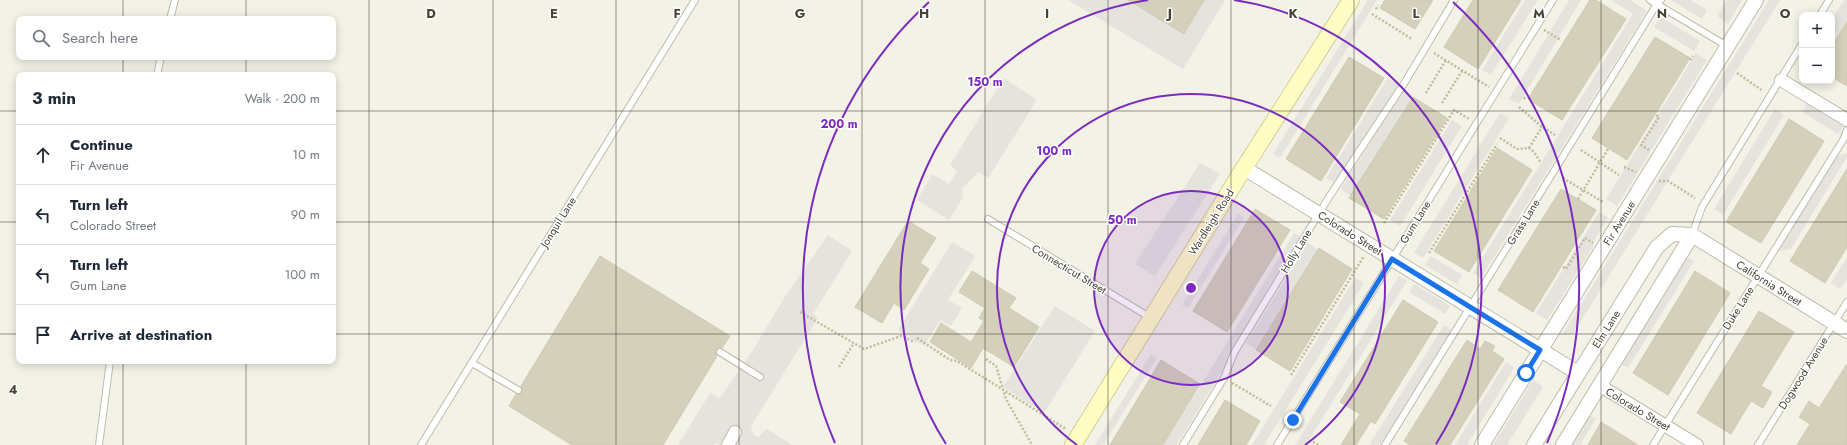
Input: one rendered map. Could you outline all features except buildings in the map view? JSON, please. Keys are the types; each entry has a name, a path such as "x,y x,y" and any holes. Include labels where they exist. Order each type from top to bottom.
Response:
{"main road":[{"name":"Wardleigh Road","path":"1073,445 1244,168 1351,0"}],"street":[{"name":"Fir Avenue","path":"1482,445 1756,0"},
{"path":"1781,80 1847,120"},
{"name":"Colorado Street","path":"1244,168 1578,373"},
{"name":"Elm Lane","path":"1534,445 1657,247 1672,234 1692,235"},
{"path":"1563,445 1692,235"},
{"name":"California Street","path":"1692,235 1847,331"},
{"name":"Colorado Street","path":"1599,385 1697,445"},
{"path":"728,445 735,432"}],"lane":[{"path":"171,16 175,0"},
{"name":"Jonquil Lane","path":"421,445 694,0"},
{"name":"Holly Lane","path":"1183,445 1224,378 1234,353 1319,214 1405,82 1454,0"},
{"name":"Gum Lane","path":"1277,445 1553,0"},
{"path":"1650,0 1659,2 1727,46"},
{"path":"1822,12 1829,0"},
{"name":"Grass Lane","path":"1384,445 1659,2"},
{"path":"1692,235 1702,207 1800,48"},
{"path":"158,72 160,60"},
{"name":"Duke Lane","path":"1653,445 1843,140 1847,130"},
{"name":"Connecticut Street","path":"988,219 1151,319"},
{"name":"Dogwood Avenue","path":"1758,445 1847,302"},
{"path":"720,352 760,377"},
{"path":"472,363 518,390"},
{"path":"99,445 110,364"}],"path":[{"path":"1376,9 1378,5"},
{"path":"1372,14 1412,39"},
{"path":"1537,26 1561,40"},
{"path":"1434,53 1488,87"},
{"path":"1690,60 1693,56"},
{"path":"1426,93 1446,60"},
{"path":"1442,103 1462,71"},
{"path":"1737,73 1759,88"},
{"path":"1519,107 1542,127 1557,136"},
{"path":"1384,223 1454,110 1469,119"},
{"path":"1641,145 1659,117 1656,115"},
{"path":"1529,148 1542,127"},
{"path":"1500,138 1517,149 1529,148 1534,152 1541,163"},
{"path":"1429,253 1497,144"},
{"path":"1578,199 1608,149"},
{"path":"1581,150 1619,175"},
{"path":"1563,178 1603,202"},
{"path":"1668,181 1695,198"},
{"path":"1563,267 1566,269 1585,238"},
{"path":"1291,375 1366,253"},
{"path":"800,312 864,349 901,336 915,342"},
{"path":"917,338 1066,429"},
{"path":"839,368 854,343"},
{"path":"986,359 996,366 1006,399 1032,445"},
{"path":"1231,382 1271,406"},
{"path":"1313,442 1318,445"}],"shaded area":[{"path":"1068,0 1128,0 1184,34 1204,0 1225,0 1183,69"},
{"path":"1368,0 1377,0 1280,158 1273,154"},
{"path":"1525,0 1538,0 1491,75 1482,70"},
{"path":"1569,0 1581,0 1519,104 1509,99"},
{"path":"1611,0 1630,0 1647,11 1481,278 1473,273 1633,14"},
{"path":"1671,0 1690,0 1707,10 1702,19"},
{"path":"1727,0 1742,0 1728,24 1717,16"},
{"path":"1769,0 1780,0 1573,334 1562,335"},
{"path":"1844,0 1847,0 1847,19 1835,38 1835,14"},
{"path":"1661,17 1700,41 1694,51 1654,27"},
{"path":"1696,53 1707,60 1617,206 1606,199"},
{"path":"1004,78 1037,100 988,178 978,172 962,189 963,197 949,220 917,200 932,174 949,184 957,171 950,165"},
{"path":"1388,78 1398,85 1336,184 1326,178"},
{"path":"1403,90 1413,96 1351,196 1341,189"},
{"path":"1807,103 1843,126 1838,134 1802,112"},
{"path":"1775,109 1784,115 1723,215 1714,209"},
{"path":"1500,113 1509,118 1423,258 1414,253"},
{"path":"1452,120 1462,126 1400,226 1390,220"},
{"path":"1847,153 1847,157 1791,249 1779,251 1836,156"},
{"path":"1200,163 1220,174 1155,276 1135,264"},
{"path":"1599,212 1608,217 1594,241 1593,247 1547,320 1536,313"},
{"path":"1238,214 1244,218 1188,308 1182,305"},
{"path":"1294,233 1303,238 1177,445 1164,445"},
{"path":"828,235 852,251 813,314 818,318 754,421 751,430 754,435 758,437 767,429 792,445 719,445 716,443 714,445 678,445 710,393 720,398 753,350 786,295"},
{"path":"952,242 975,256 948,300 962,308 951,326 940,320 924,346 898,330"},
{"path":"1308,243 1318,250 1256,349 1246,343"},
{"path":"1431,256 1462,275 1457,284 1425,265"},
{"path":"1685,256 1694,261 1628,368 1619,363"},
{"path":"1847,257 1847,279 1840,289 1831,283"},
{"path":"1399,276 1407,281 1306,445 1295,445"},
{"path":"1355,278 1364,283 1264,445 1252,445"},
{"path":"1414,284 1450,306 1445,314 1409,292"},
{"path":"1055,306 1095,331 1044,413 1003,387"},
{"path":"1444,325 1452,330 1381,445 1369,445"},
{"path":"1151,354 1157,358 1103,445 1095,445"},
{"path":"1506,362 1514,368 1467,445 1455,445"},
{"path":"1533,380 1543,387 1507,445 1493,445"},
{"path":"1587,413 1596,419 1580,445 1568,445"}],"route":[{"path":"1293,420 1392,259 1540,350 1526,373"}]}
